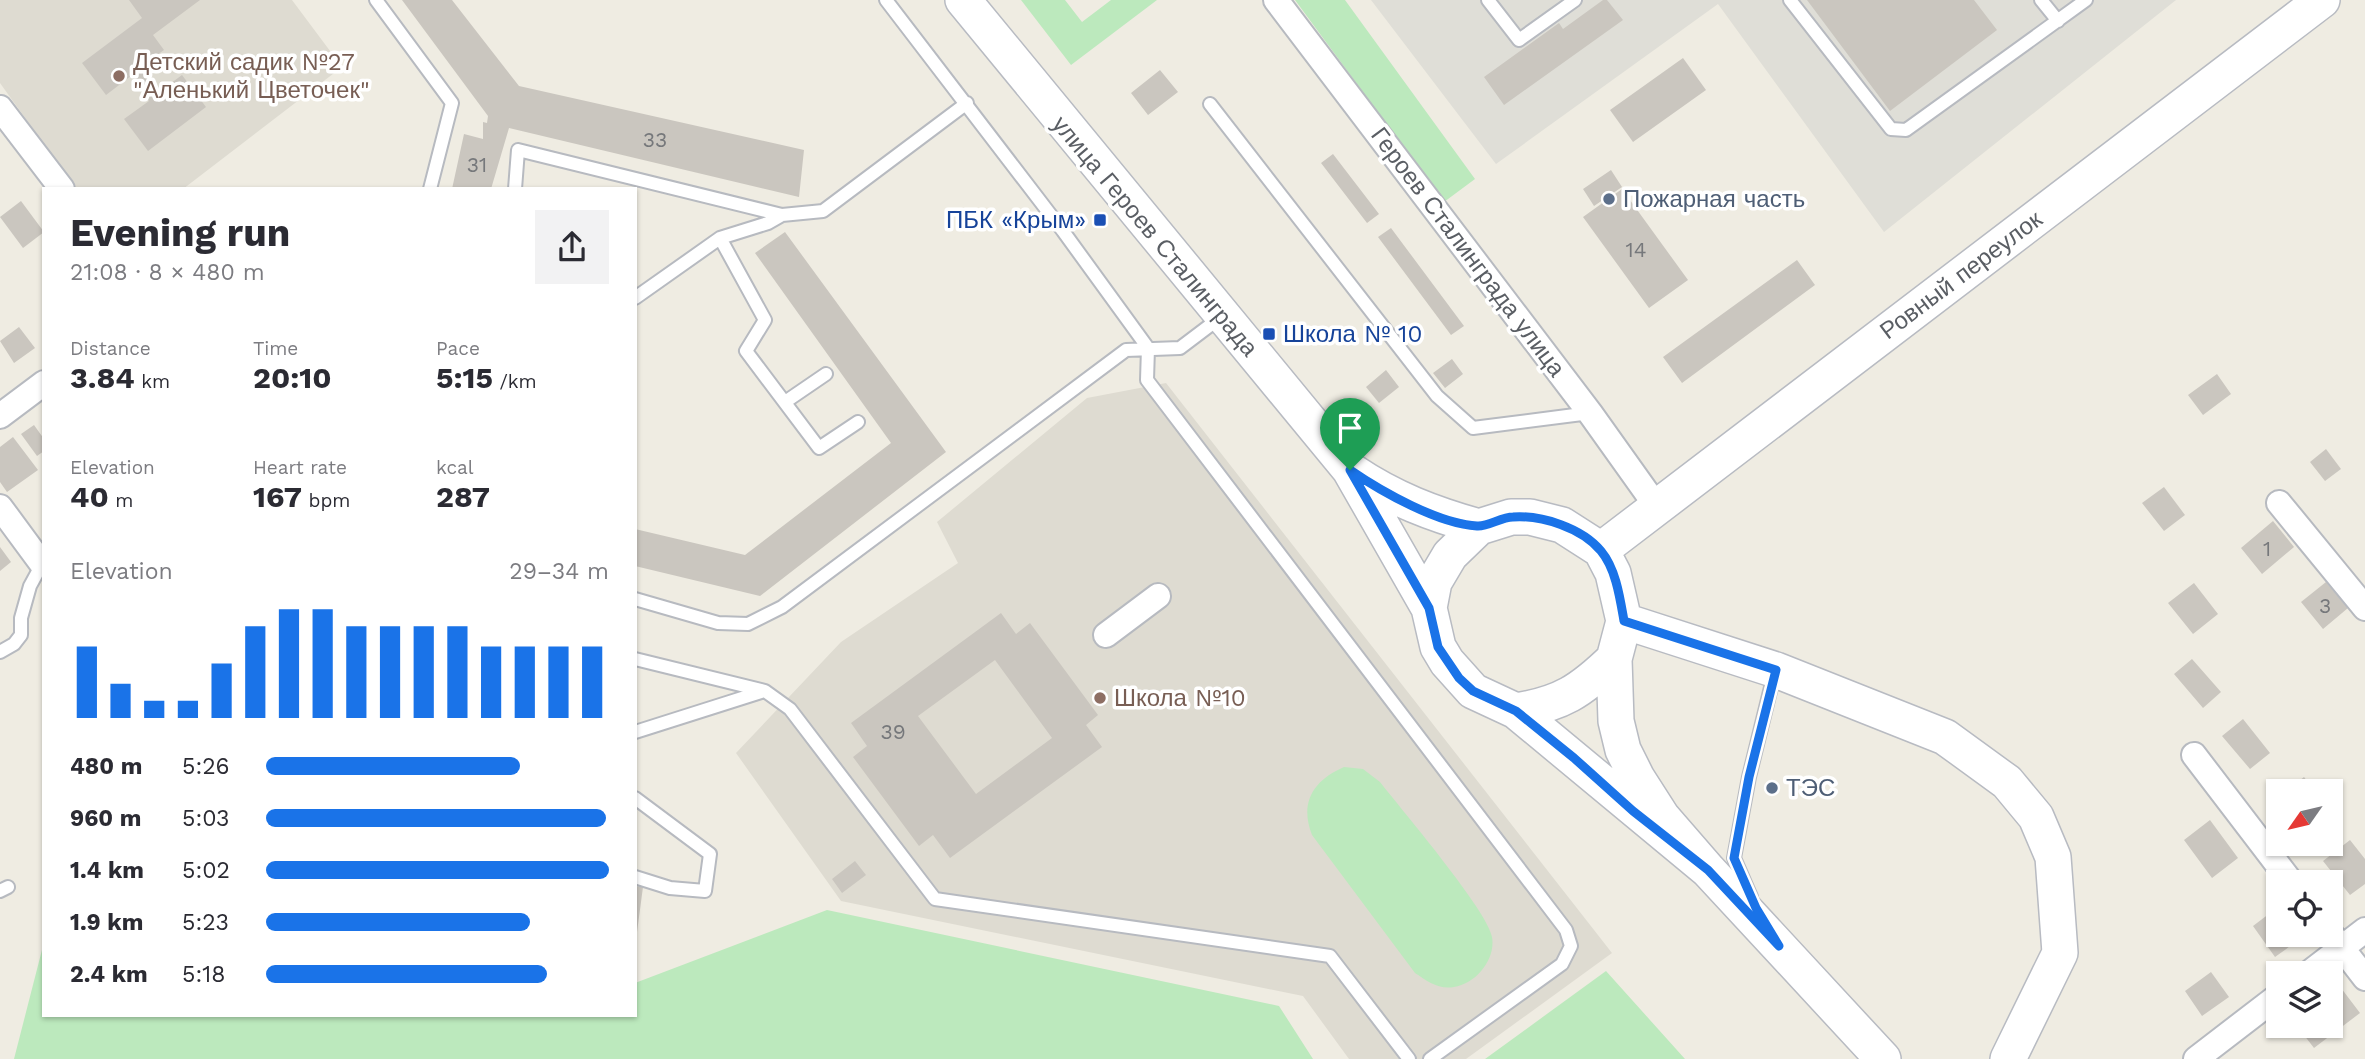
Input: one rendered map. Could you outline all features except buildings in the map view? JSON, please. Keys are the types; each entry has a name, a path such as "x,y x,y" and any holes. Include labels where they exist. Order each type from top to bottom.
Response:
{"main road":[{"name":"улица Героев Сталинграда","path":"963,0 1221,317 1350,470 1429,608"},
{"name":"Ровный переулок","path":"1601,550 2322,0"},
{"name":"улица Героев Сталинграда","path":"1350,470 1382,491 1414,506 1479,527"},
{"path":"1708,870 1516,711 1473,691 1459,678 1438,647 1429,608 1434,582 1442,568 1479,527 1511,517 1530,517 1562,525 1601,550 1613,573 1624,621 1614,659 1616,721 1623,750 1662,817 1883,1059"},
{"path":"1624,621 1776,670 1945,737 2007,782 2036,817 2053,857 2060,953 2008,1059"},
{"path":"1516,711 1564,700 1588,684 1614,659"}],"street":[{"name":"Героев Сталинграда улица","path":"1276,0 1590,413 1657,507"},
{"path":"0,108 60,187"},
{"path":"0,416 42,384"},
{"path":"2279,503 2365,608"},
{"path":"0,507 42,564"},
{"path":"1106,635 1158,596"},
{"path":"2194,755 2282,870"},
{"path":"2343,938 2365,930"},
{"path":"2319,961 2331,947"},
{"path":"2341,947 2365,978"},
{"path":"2196,1059 2266,1005"}],"lane":[{"path":"376,0 452,103 431,187"},
{"path":"886,0 967,103 1148,348 1147,380 1566,930 1571,946 1562,964 1430,1059"},
{"path":"1488,0 1519,40 1575,0"},
{"path":"1790,0 1891,129 1906,130 2086,0"},
{"path":"2041,0 2058,21"},
{"path":"515,187 518,150 782,215 823,211 967,103"},
{"path":"1210,104 1437,396 1473,428 1590,413"},
{"path":"637,297 720,237 768,223 782,215"},
{"path":"720,237 765,320 746,351 819,448 858,422"},
{"path":"637,600 719,623 748,624 782,607 1126,350 1180,348 1221,317"},
{"path":"785,402 826,374"},
{"path":"0,652 14,644 20,635 30,586 42,567"},
{"path":"637,659 765,691 790,709 935,899 1330,956 1409,1059"},
{"path":"1776,670 1749,777 1734,858 1747,890 1779,946"},
{"path":"637,731 765,691"},
{"path":"637,799 710,855 705,891 670,888 637,878"}],"shaded area":[{"path":"0,0 292,0 342,67 186,187 75,187 0,83"},
{"path":"1371,0 2176,0 1884,232 1718,4 1496,164"},
{"name":"Школа №10","path":"1166,383 1612,953 1466,1059 1349,1059 1303,996 841,901 736,753 841,642 958,563 937,522 1087,398"}],"green space":[{"path":"1021,0 1065,0 1082,22 1111,0 1157,0 1071,65"},
{"path":"1295,0 1345,0 1475,179 1444,202"},
{"path":"1344,767 1363,769 1380,782 1424,836 1487,924 1492,937 1491,954 1483,969 1470,981 1454,987 1443,987 1415,973 1312,835 1307,812 1312,793 1325,778"},
{"path":"827,910 1279,1006 1313,1059 14,1059 42,950 42,1017 637,1017 637,982"},
{"path":"1606,971 1685,1059 1485,1059"}],"place":[{"name":"Детский садик №27 \"Аленький Цветочек\"","path":"119,76"},
{"name":"Пожарная часть","path":"1609,199"},
{"name":"ПБК «Крым»","path":"1100,220"},
{"name":"Школа № 10","path":"1269,334"},
{"name":"Школа №10","path":"1100,698"},
{"name":"ТЭС","path":"1772,788"}],"route":[{"path":"1350,470 1382,491 1414,506 1479,527 1511,517 1530,517 1562,525 1601,550 1613,573 1624,621 1776,670 1749,777 1734,858 1756,908 1779,946 1708,870 1633,811 1516,711 1473,691 1459,678 1438,647 1429,608 1350,470"}]}
